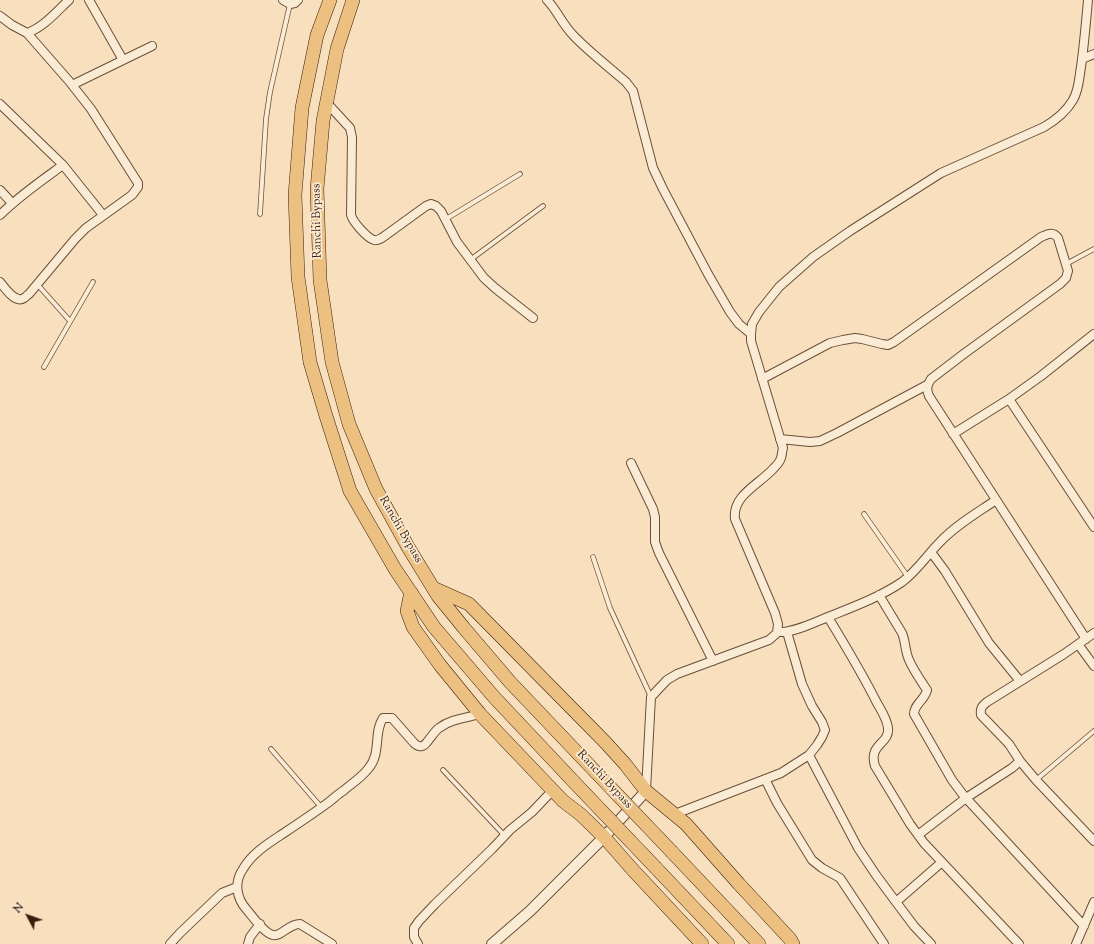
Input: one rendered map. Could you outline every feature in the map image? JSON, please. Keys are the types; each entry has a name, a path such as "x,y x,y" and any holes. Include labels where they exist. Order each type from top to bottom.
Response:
{"main road":[{"name":"Ranchi Bypass","path":"330,0 317,35 302,108 295,195 298,277 310,362 350,491 395,569 434,627 494,697 728,944"},
{"name":"Ranchi Bypass","path":"353,0 337,49 324,121 316,189 320,280 332,362 349,424 376,489 408,548 438,596 464,628 510,682 759,944"},
{"path":"433,588 469,604 606,743 646,791 686,824 794,944"},
{"path":"411,592 408,611 413,627 440,665 480,714 563,801 580,814 604,837 702,944"}],"street":[{"path":"27,33 47,21 69,0"},
{"path":"89,0 123,60"},
{"path":"287,2 295,3 298,0"},
{"path":"546,0 572,34 626,82 633,92 653,168 663,189 730,312 739,324 751,334"},
{"path":"777,633 778,624 775,613 735,519 734,512 736,505 742,497 772,470 781,458 783,448 751,341 752,324 759,312 779,287 819,253 850,231 941,173 1044,127 1066,110 1074,99 1078,90 1086,34 1088,0"},
{"path":"0,16 12,25 27,33 72,85 91,109 138,183 136,191 86,228 75,239 23,299 19,300 10,294 0,282"},
{"path":"72,85 152,46"},
{"path":"1082,59 1094,54"},
{"path":"327,103 350,128 352,137 351,215 355,224 372,239 380,239 426,206 431,204 436,206 441,211 457,242 484,278 533,318"},
{"path":"0,104 63,165 103,215"},
{"path":"0,216 27,190 63,165"},
{"path":"0,190 12,204"},
{"path":"762,379 830,343 855,338 888,345 1041,237 1050,233 1054,234 1058,238 1068,271 1066,278 1060,284 965,353 931,379 927,384 837,434 820,441 810,442 780,439"},
{"path":"953,434 1009,399 1094,334"},
{"path":"927,384 929,396 1086,639"},
{"path":"1009,399 1094,528"},
{"path":"631,463 653,509 655,517 655,542 659,553 713,660"},
{"path":"492,944 530,911 604,837 646,791 651,697 667,680 677,674 769,640 777,633 786,632 828,617 879,595 902,582 951,531 996,500"},
{"path":"931,552 945,571 989,643 1020,681"},
{"path":"879,595 902,633 905,639 909,660 927,690 925,697 915,708 914,714 952,780 966,798 1084,926"},
{"path":"828,617 866,680 886,720 888,734 874,752 873,761 875,766 910,824 924,843 1019,944"},
{"path":"675,814 781,773 808,755 818,745 825,730 802,684 786,632"},
{"path":"1094,634 987,702 981,706 980,710 981,715 1010,744 1020,761 1036,780 1094,841"},
{"path":"1078,644 1094,666"},
{"path":"332,944 300,924 290,926 278,935 272,935 267,932 244,907 236,887 238,877 248,861 264,846 321,808 369,768 376,757 380,722 383,718 392,718 417,746 422,746 425,745 438,729 451,721 480,714"},
{"path":"808,755 858,848 914,926 931,944"},
{"path":"918,834 966,798 1012,768 1020,761"},
{"path":"765,779 776,803 812,860 822,868 840,878 884,944"},
{"path":"418,944 414,937 414,928 419,921 553,790"},
{"path":"896,902 942,862"},
{"path":"170,944 222,893 236,887"},
{"path":"1076,944 1094,902"},
{"path":"248,944 250,937 260,924"},
{"path":"277,944 278,935"}],"lane":[{"path":"260,214 266,119 287,2"},
{"path":"445,219 520,174"},
{"path":"470,260 543,206"},
{"path":"1066,264 1094,249"},
{"path":"44,367 93,282"},
{"path":"37,284 70,321"},
{"path":"864,514 908,577"},
{"path":"593,557 610,608 651,697"},
{"path":"1036,780 1094,731"},
{"path":"271,749 321,808"},
{"path":"443,770 505,836"}]}
